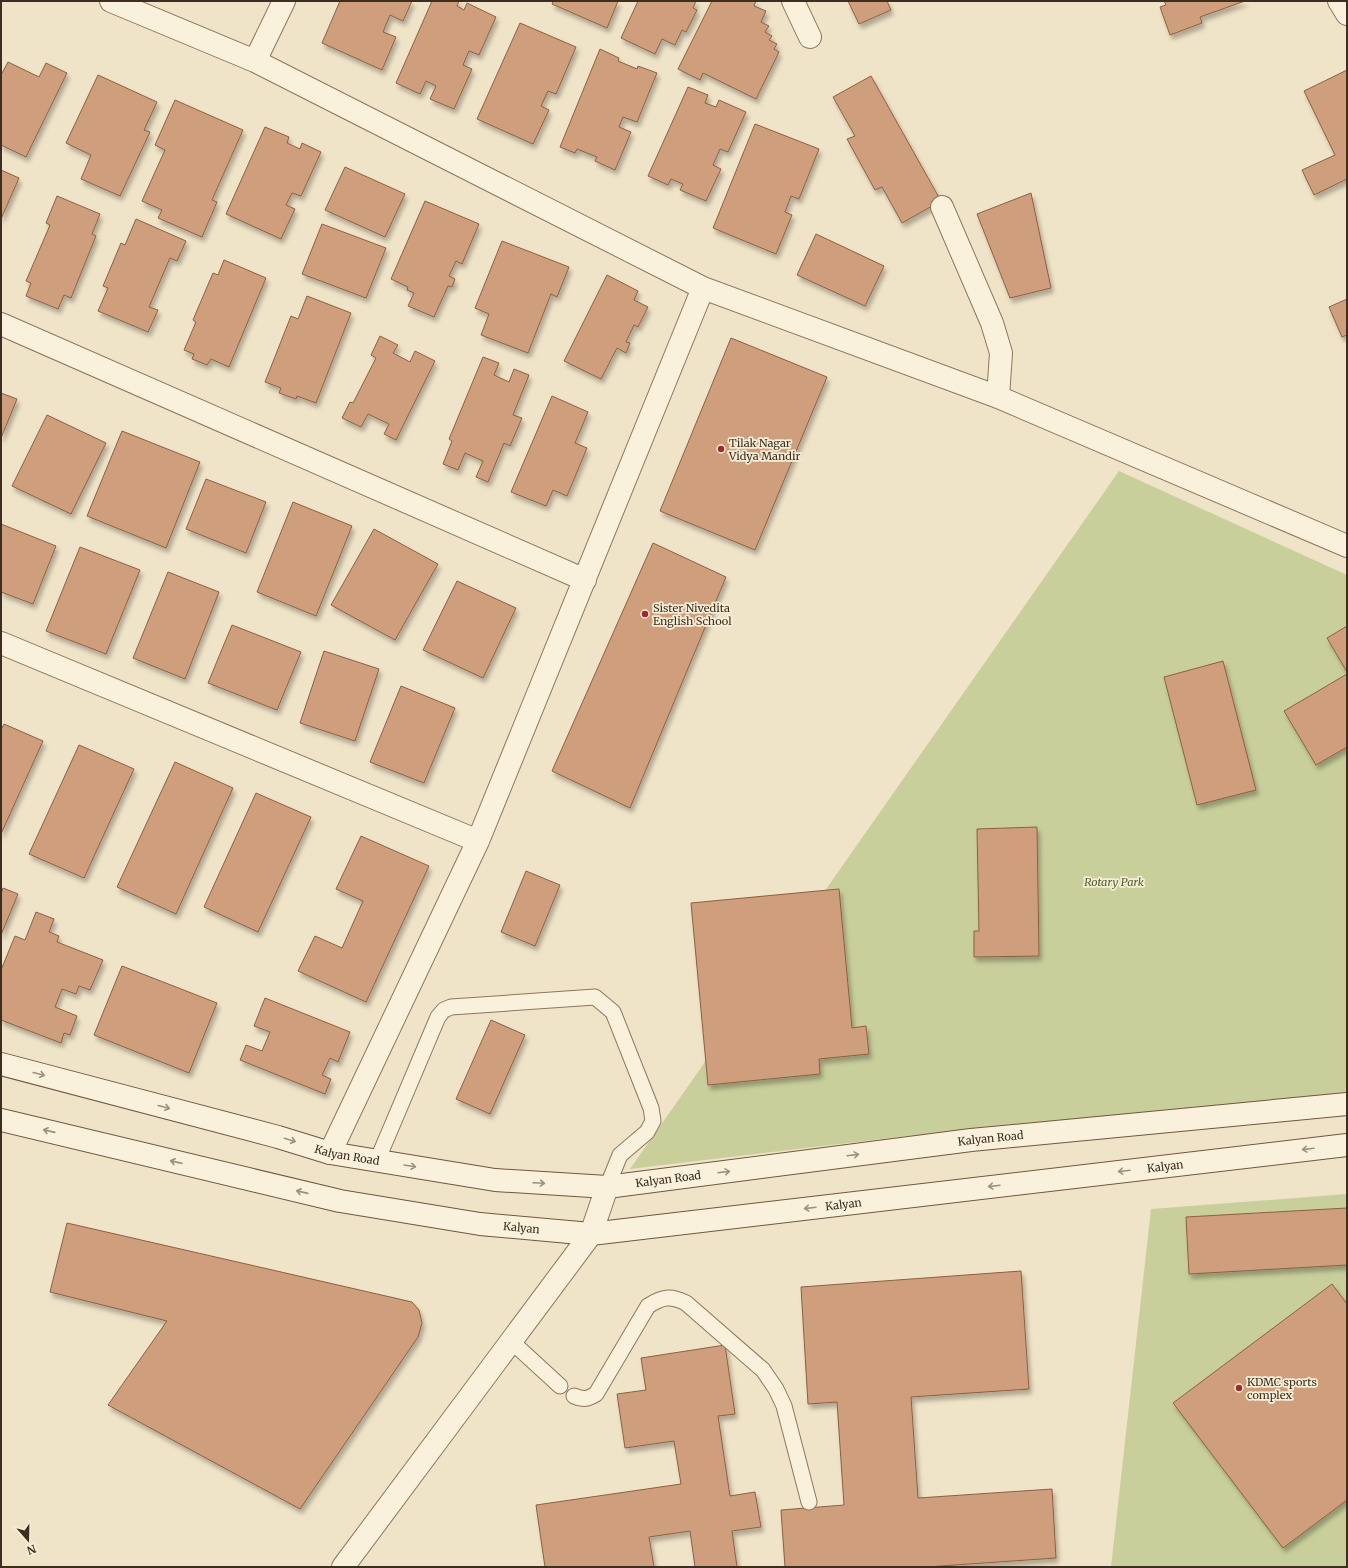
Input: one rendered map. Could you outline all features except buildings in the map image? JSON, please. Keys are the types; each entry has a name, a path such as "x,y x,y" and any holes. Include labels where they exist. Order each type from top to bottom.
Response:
{"street":[{"path":"111,1 255,61 703,288 998,398 1347,546"},
{"path":"255,61 284,1"},
{"path":"793,1 810,37"},
{"path":"1338,1 1347,14"},
{"path":"942,207 992,323 1001,353 998,398"},
{"path":"330,1153 478,841 703,288"},
{"path":"1,324 585,580"},
{"path":"1,644 478,841"},
{"name":"Kalyan Road","path":"1,1064 270,1134 330,1153 494,1180 607,1187 971,1140 1347,1104"},
{"name":"Kalyan","path":"1,1120 340,1201 480,1224 591,1234 1347,1145"},
{"path":"343,1567 591,1234 607,1187"}],"lane":[{"path":"377,1161 438,1017 444,1010 451,1007 595,997 613,1012 651,1108 653,1121 647,1132 620,1155 607,1187"},
{"path":"574,1396 582,1399 589,1398 596,1394 648,1306 660,1298 668,1296 676,1298 686,1303 763,1370 776,1389 784,1406 809,1502"},
{"path":"511,1341 560,1386"}],"green space":[{"name":"Rotary Park","path":"1119,471 1347,575 1347,1095 992,1126 630,1169"},
{"name":"KDMC sports complex","path":"1347,1194 1347,1567 1111,1567 1151,1209"}],"place":[{"name":"Tilak Nagar Vidya Mandir","path":"721,449"},
{"name":"Sister Nivedita English School","path":"645,614"},
{"name":"KDMC sports complex","path":"1239,1388"}]}
